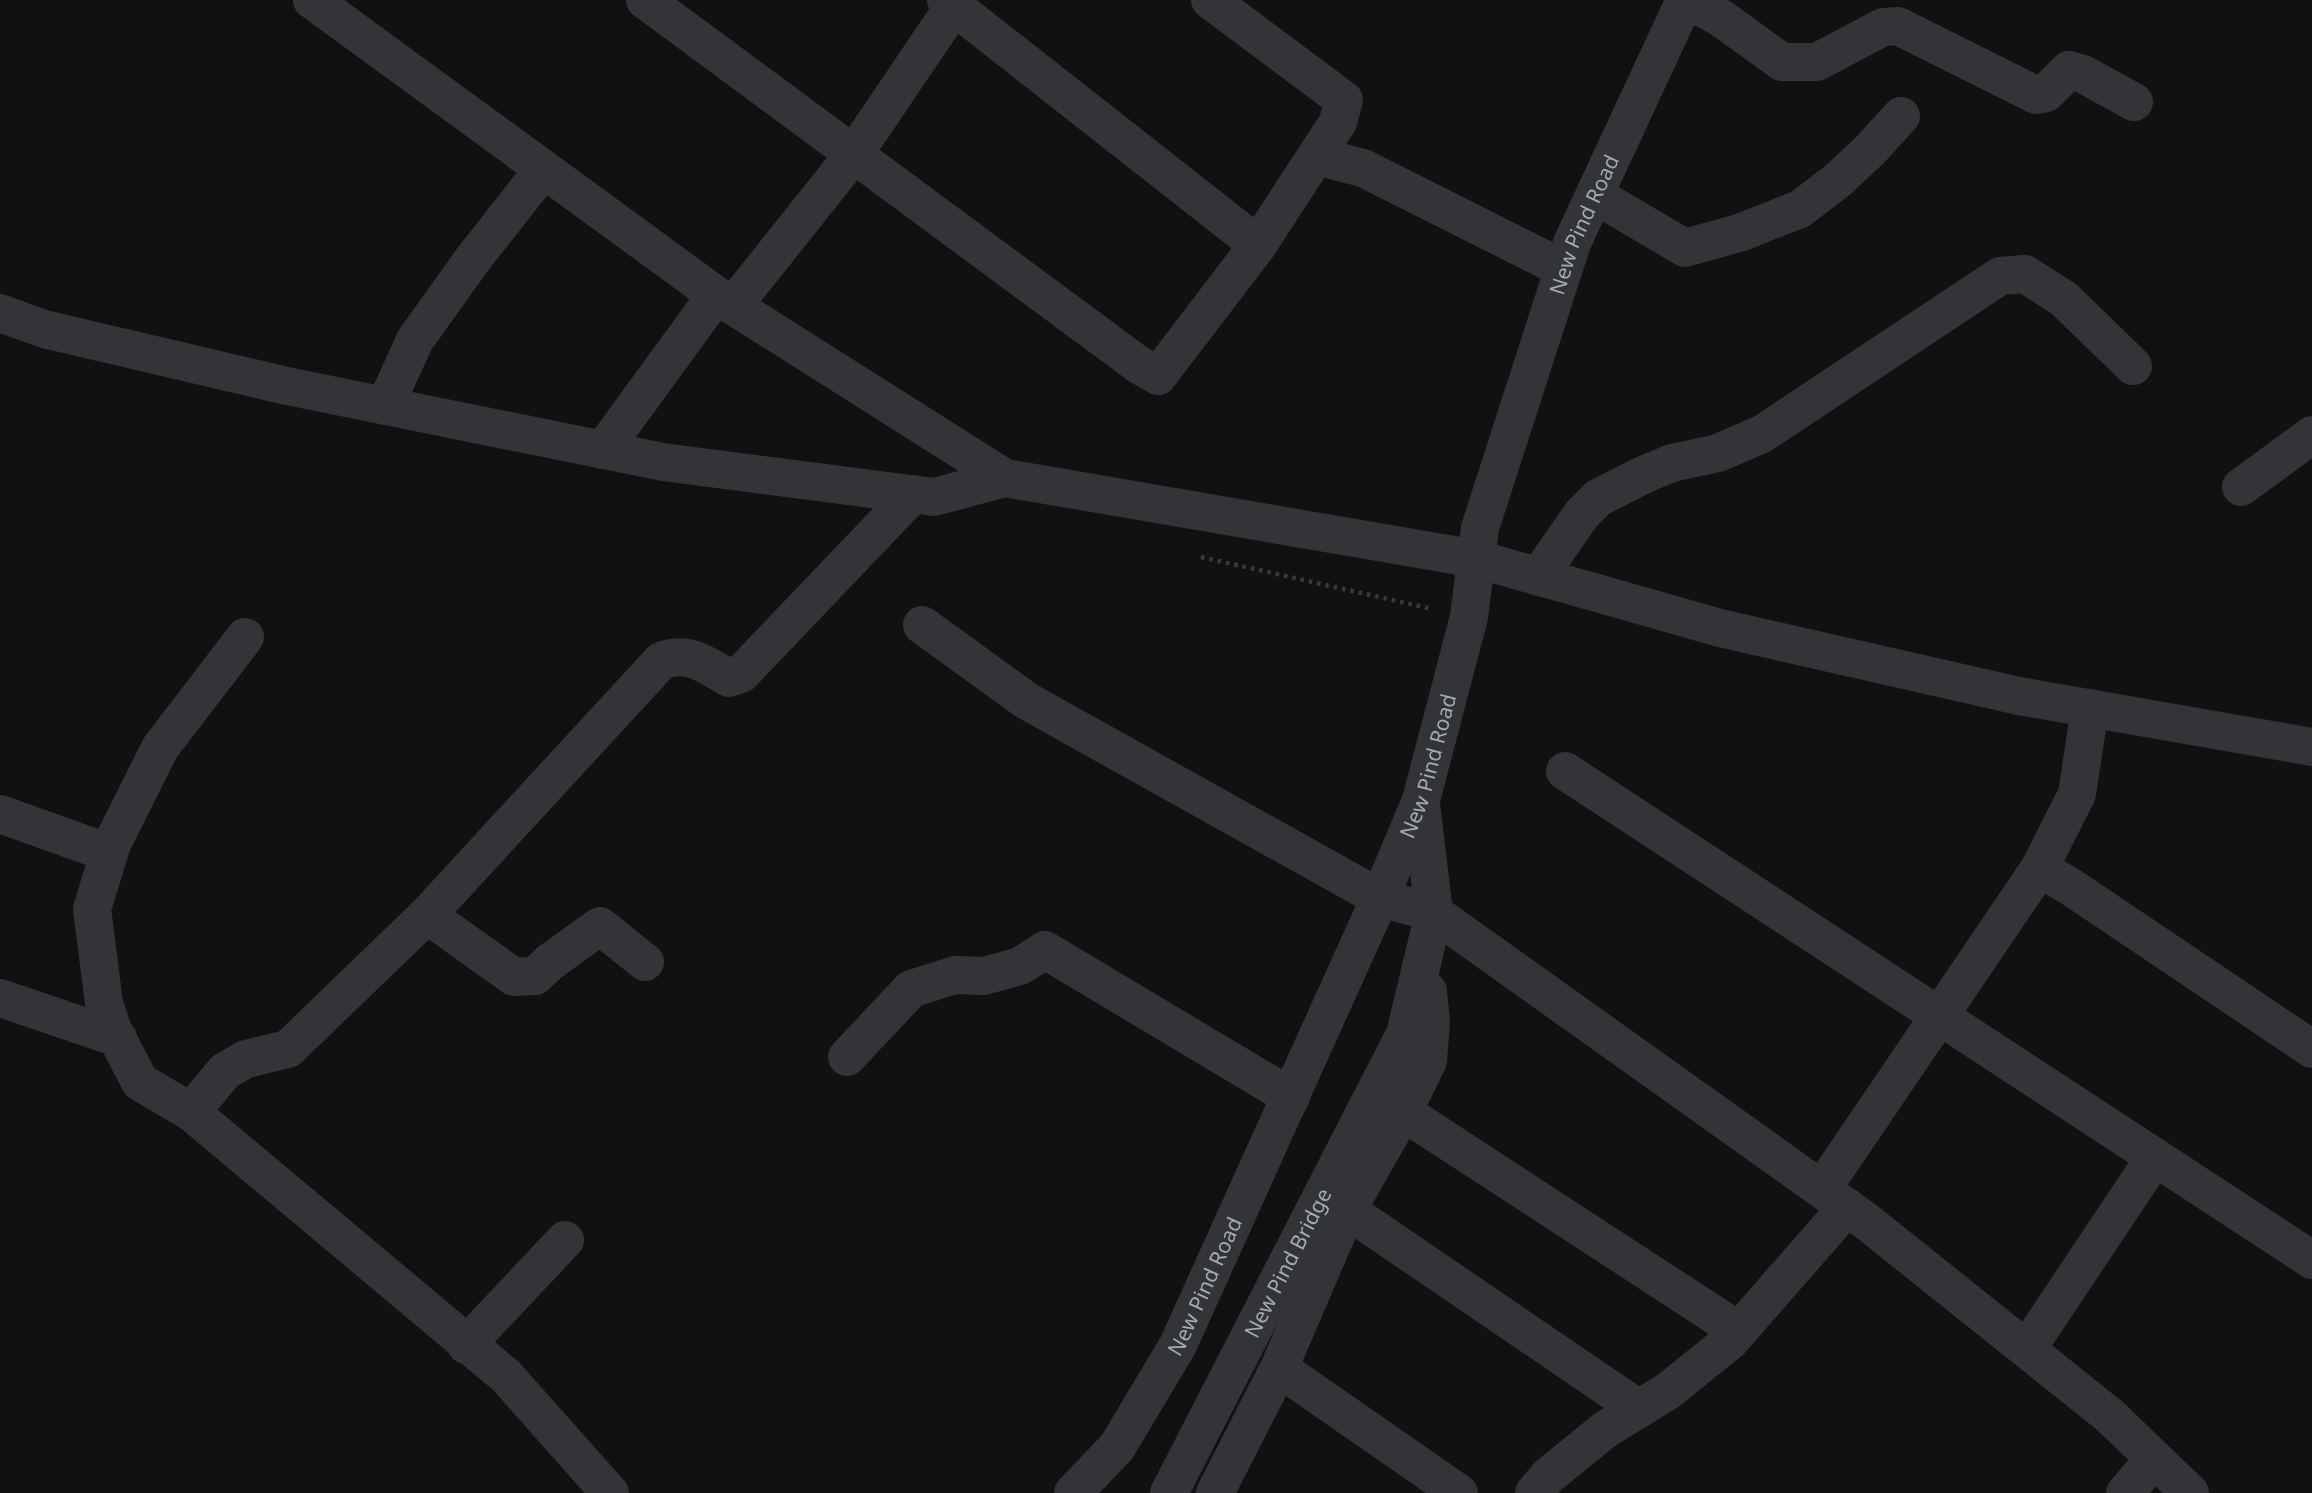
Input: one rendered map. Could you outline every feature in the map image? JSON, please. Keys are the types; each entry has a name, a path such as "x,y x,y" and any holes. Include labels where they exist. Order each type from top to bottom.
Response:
{"street":[{"path":"312,0 725,301 1005,478 1477,559 1720,628 2019,696 2312,747"},
{"path":"645,0 1158,376 1258,245 1338,122 1343,100 1210,0"},
{"path":"1686,0 1721,18 1782,62 1817,62 1882,27 1898,26 2036,95 2046,93 2069,71 2083,74 2134,102"},
{"name":"New Pind Road","path":"1073,1493 1117,1447 1178,1345 1380,898 1421,800 1469,617 1480,528 1572,243 1686,0"},
{"path":"603,450 725,301 854,153 950,3 1258,245"},
{"path":"1595,195 1685,248 1742,232 1800,209 1862,158 1901,116"},
{"path":"1316,156 1363,168 1564,269"},
{"path":"385,406 415,340 473,259 543,170"},
{"path":"1538,577 1582,514 1598,498 1672,463 1718,453 1762,434 2000,276 2025,274 2064,299 2133,366"},
{"path":"0,313 58,332 287,386 663,462 934,497 1005,478"},
{"path":"2241,487 2312,435"},
{"path":"191,1112 225,1071 246,1059 288,1049 427,915 661,661 676,655 698,661 729,678 741,674 913,494"},
{"path":"922,625 1027,701 1380,898 1434,913 1834,1198 2110,1416 2190,1493"},
{"path":"245,637 160,748 109,853 92,909 104,1003 118,1038 141,1082 191,1112 506,1376 610,1493"},
{"path":"1534,1493 1548,1476 1606,1429 1668,1391 1730,1341 1834,1198 1938,1015 2039,869 2077,794 2090,708"},
{"path":"1565,771 2312,1260"},
{"path":"1421,800 1434,913"},
{"path":"0,814 109,853"},
{"path":"2039,869 2068,885 2312,1049"},
{"name":"New Pind Bridge","path":"1169,1493 1405,1034 1434,913"},
{"path":"427,915 514,977 535,976 600,926 645,962"},
{"path":"847,1057 911,989 955,975 984,976 1020,966 1045,950 1290,1097"},
{"path":"1214,1493 1279,1368 1347,1210 1403,1112 1428,1061 1431,1022 1424,954"},
{"path":"0,998 118,1038"},
{"path":"1403,1112 1739,1331"},
{"path":"2027,1349 2155,1157"},
{"path":"1347,1210 1639,1409"},
{"path":"466,1345 565,1240"},
{"path":"1279,1368 1458,1493"},
{"path":"2125,1493 2154,1459"}]}
